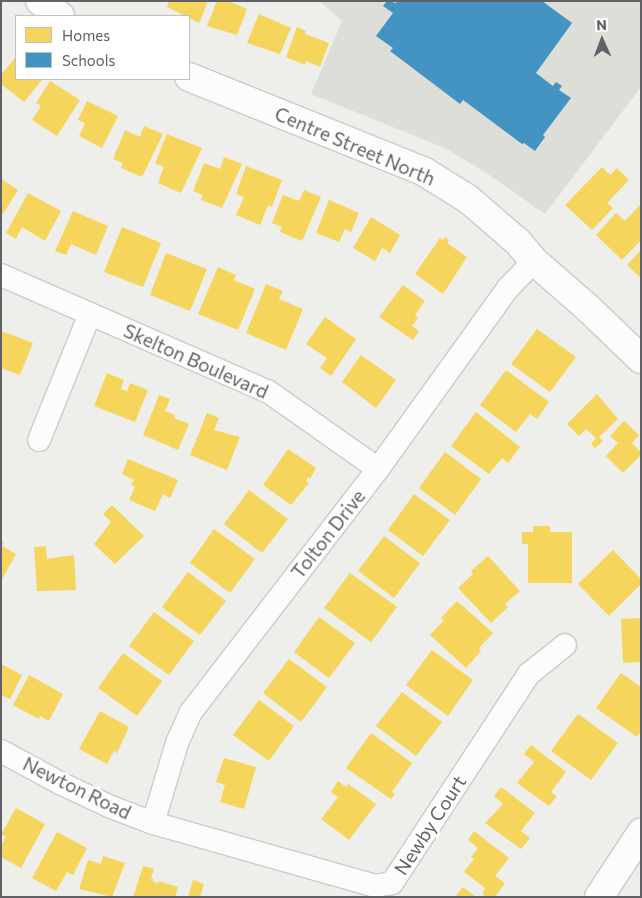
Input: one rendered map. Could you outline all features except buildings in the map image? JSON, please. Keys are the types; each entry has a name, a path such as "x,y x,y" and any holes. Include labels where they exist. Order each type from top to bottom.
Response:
{"street":[{"path":"40,1 59,15"},
{"name":"Centre Street North","path":"190,77 423,172 468,199 518,242 534,261 589,309 641,359"},
{"name":"Tolton Drive","path":"153,823 177,743 191,712 378,469 509,287 534,261"},
{"name":"Skelton Boulevard","path":"1,275 269,392 378,469"},
{"path":"39,440 90,314"},
{"name":"Newby Court","path":"153,823 375,886 392,883 529,674 565,646"},
{"name":"Newton Road","path":"1,750 77,791 153,823"},
{"path":"599,897 641,833"}],"shaded area":[{"path":"320,1 641,1 641,87 545,214 485,172 445,148 311,94 342,21"}]}
